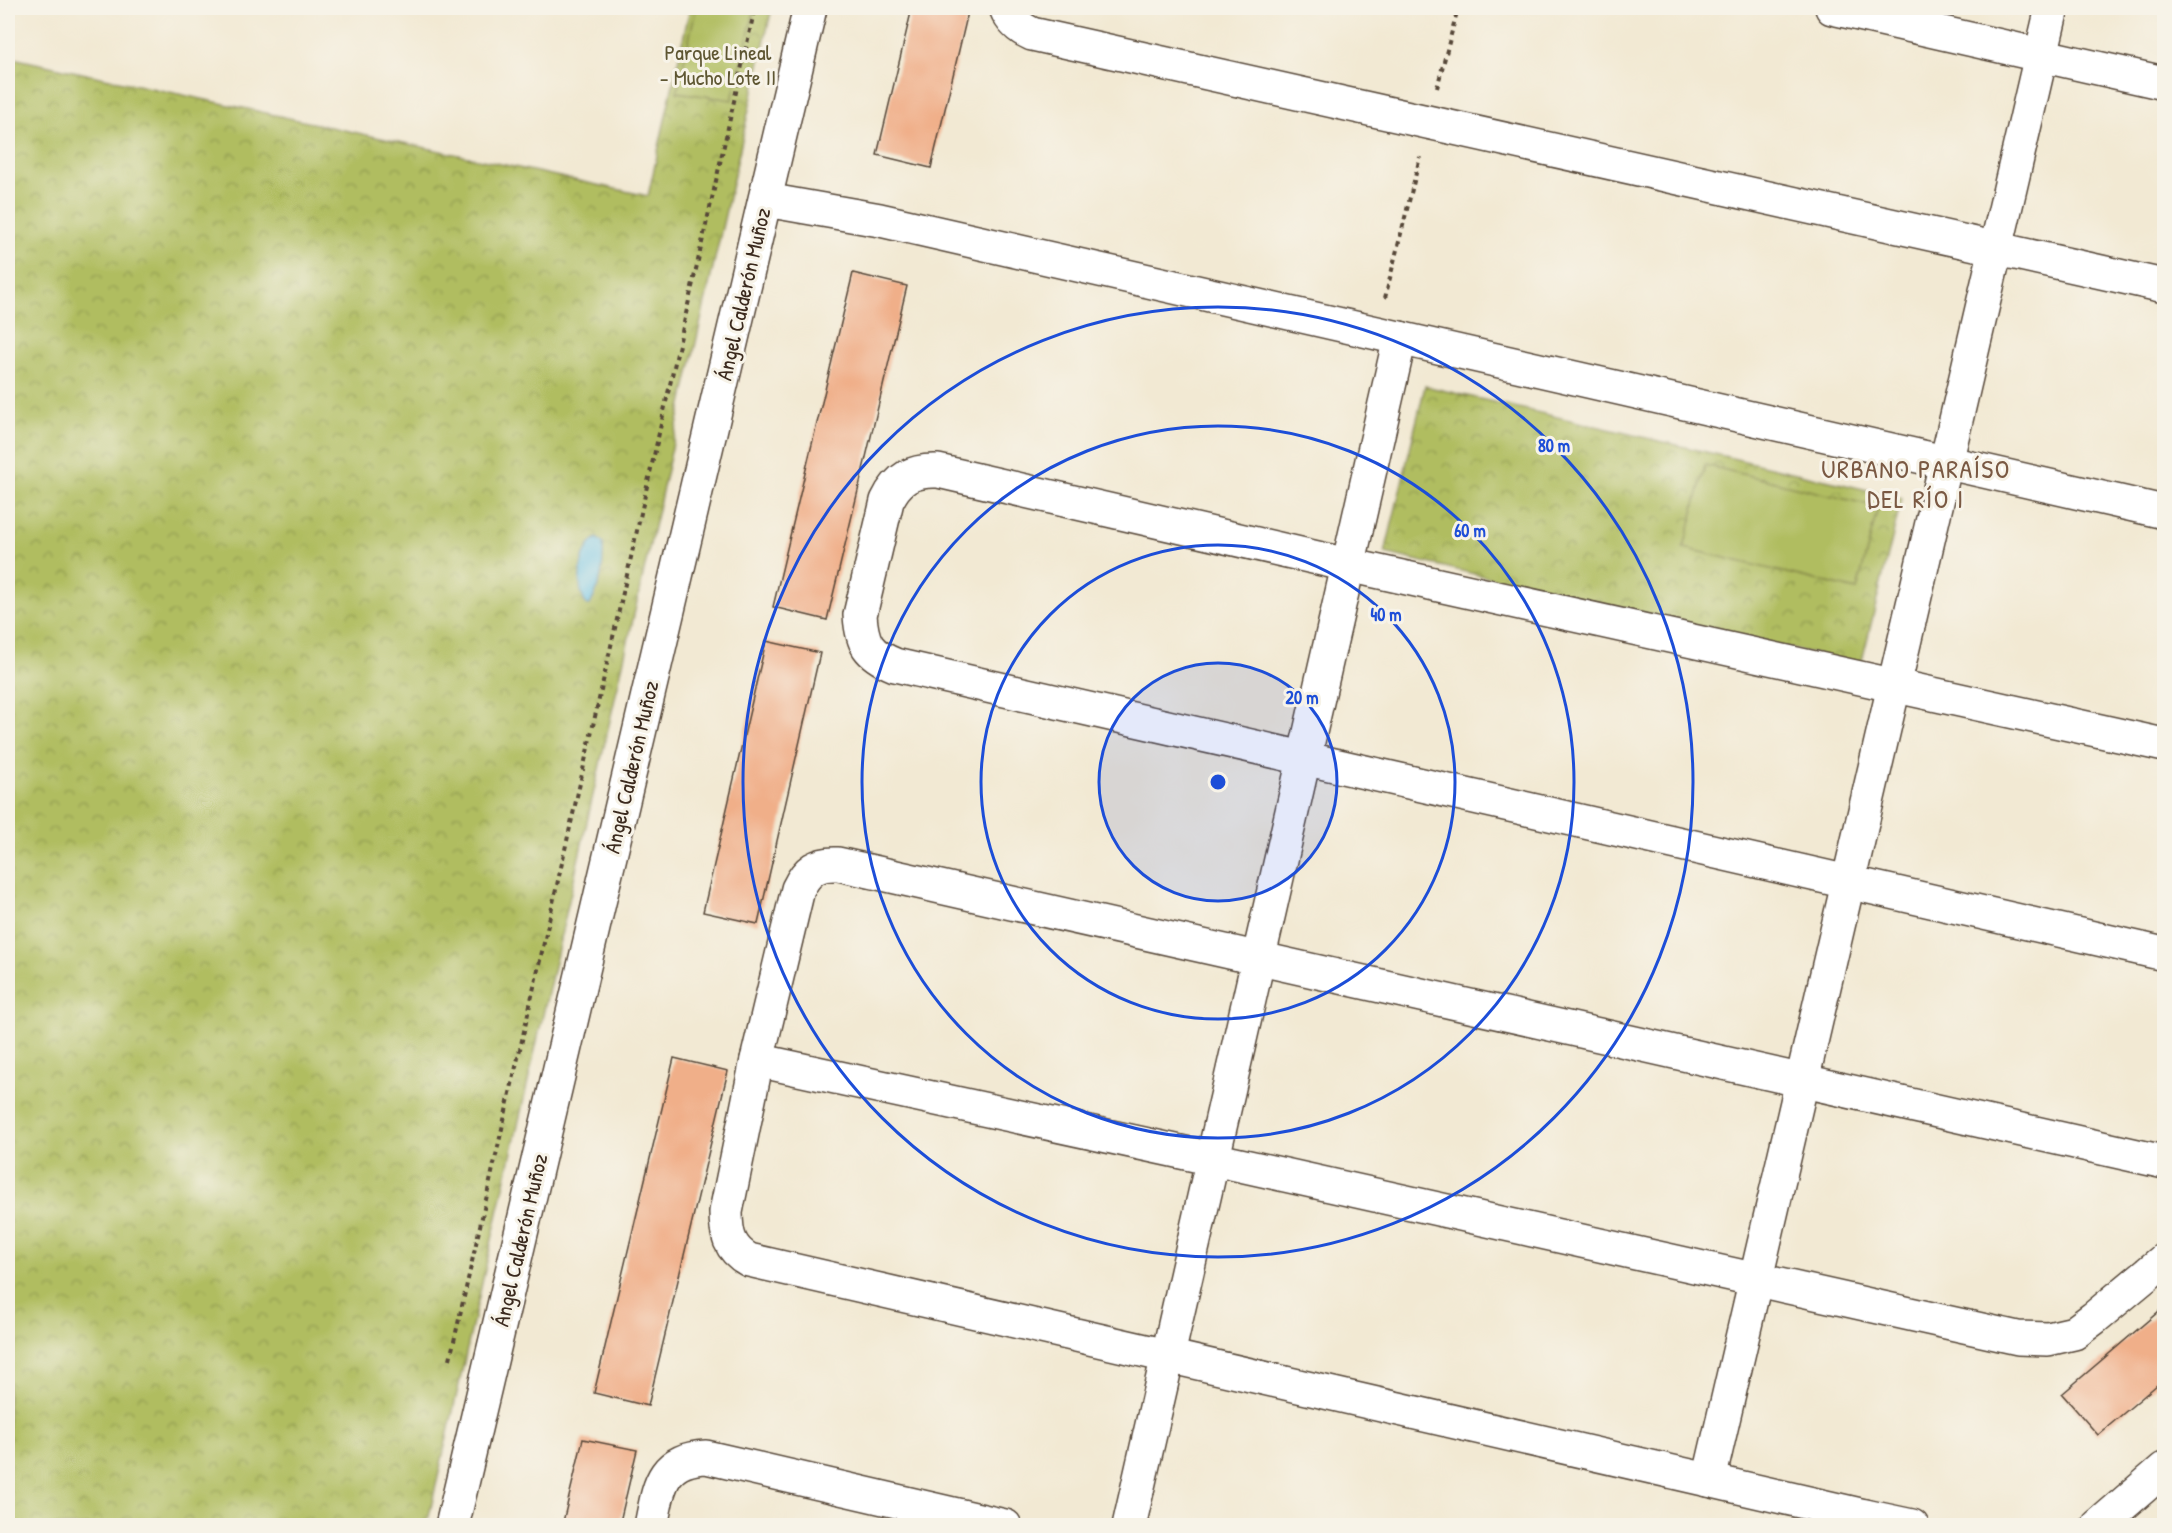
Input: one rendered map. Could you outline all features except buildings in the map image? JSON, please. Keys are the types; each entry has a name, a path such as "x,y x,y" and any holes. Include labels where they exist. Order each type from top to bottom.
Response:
{"street":[{"name":"Ángel Calderón Muñoz","path":"452,1526 810,8"},
{"path":"1006,8 1019,28 1032,34 2164,286"},
{"path":"1832,8 2164,83"},
{"path":"1709,1479 2052,8"},
{"path":"765,200 879,220 2164,512"},
{"path":"1129,1526 1348,565 1388,335"},
{"path":"2164,746 1348,565 938,471 921,470 905,478 894,488 887,501 860,615 861,629 867,646 877,658 895,665 2164,954"},
{"path":"1912,1526 1858,1521 1709,1479 748,1260 738,1254 730,1242 726,1229 726,1212 758,1060 798,889 803,877 813,868 824,864 838,864 2164,1162"},
{"path":"758,1060 2018,1338 2048,1339 2074,1332 2164,1260"},
{"path":"651,1526 659,1488 665,1474 678,1463 692,1457 706,1457 1005,1526"},
{"path":"2098,1526 2164,1469"}],"path":[{"path":"450,1362 755,8"},
{"path":"1388,335 1429,122 1458,8"}],"green space":[{"name":"Parque Lineal - Mucho Lote II","path":"690,8 772,8 427,1525 8,1526 8,57 648,196"},
{"name":"Parque Lineal - Mucho Lote II","path":"696,8 755,8 732,100 677,92"},
{"path":"1425,386 1902,498 1861,665 1385,553"},
{"path":"1705,465 1878,507 1857,590 1684,548"}],"water":[{"path":"597,538 603,543 602,567 597,590 590,605 587,605 581,589 580,570 586,551"}],"district":[{"name":"URBANO PARAÍSO DEL RÍO I","path":"1916,483"}]}
